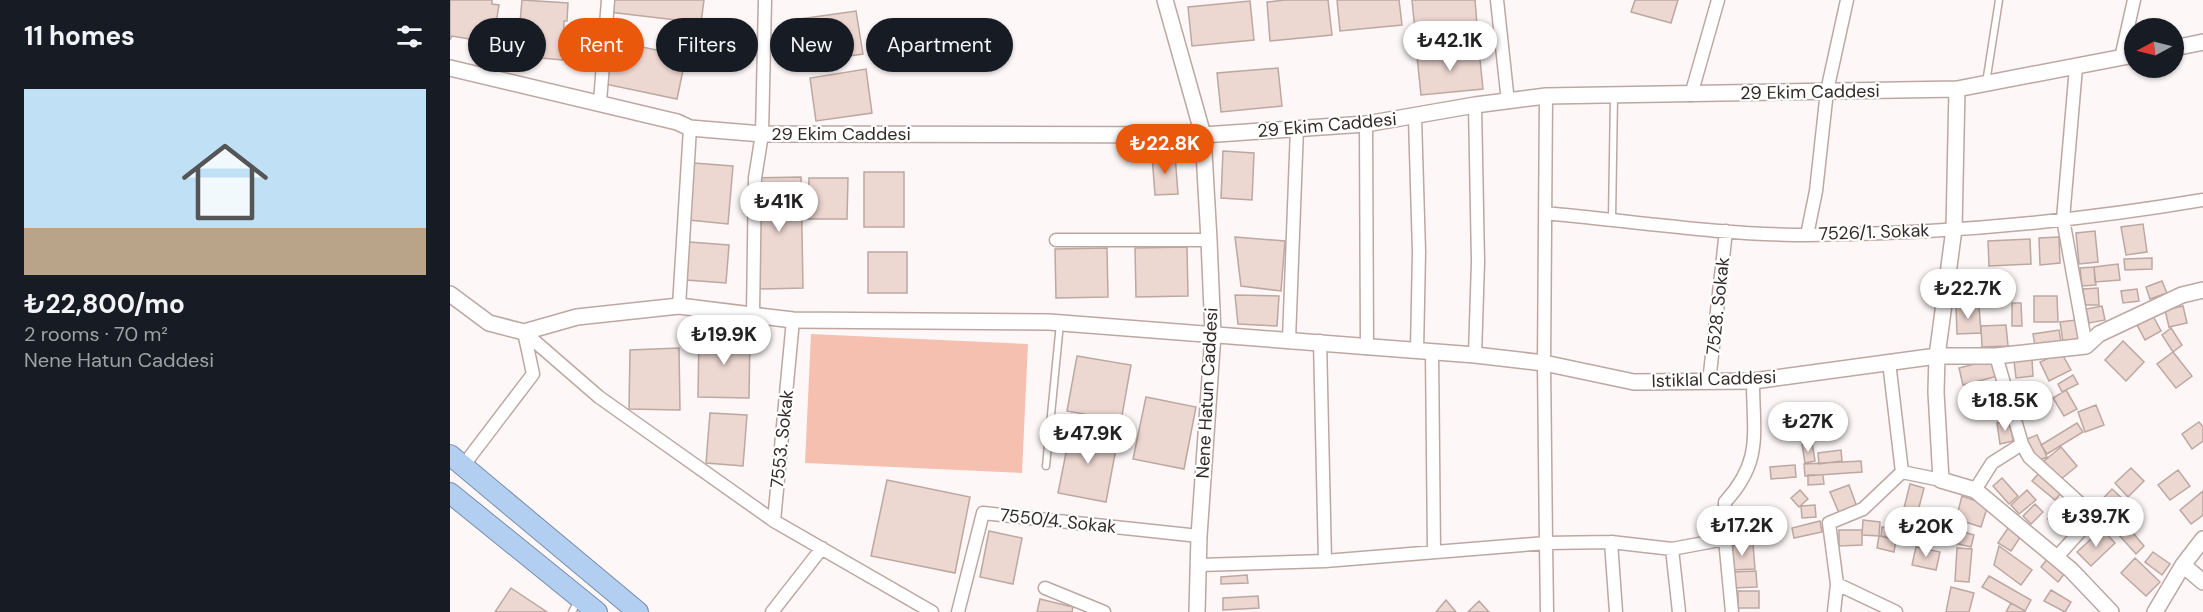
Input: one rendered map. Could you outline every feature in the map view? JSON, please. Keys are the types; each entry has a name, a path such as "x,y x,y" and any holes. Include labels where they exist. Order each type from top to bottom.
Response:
{"highway":[{"path":"457,460 638,612"},
{"path":"450,493 576,605 597,612"}],"street":[{"path":"600,102 608,0"},
{"path":"753,314 755,178 762,134 765,0"},
{"name":"Nene Hatun Caddesi","path":"1165,0 1203,135 1209,240 1213,334 1199,536 1197,612"},
{"path":"1497,0 1508,102"},
{"path":"1691,95 1718,0"},
{"path":"1807,235 1816,191 1827,91 1847,0"},
{"path":"2132,18 2134,0"},
{"path":"2184,46 2203,42"},
{"name":"29 Ekim Caddesi","path":"450,68 600,102 677,122 690,128 762,134 1203,135 1366,124 1415,118 1475,105 1546,96 1957,89 2124,58"},
{"path":"2076,67 2063,219 2086,346"},
{"path":"1941,480 1936,392 1938,356 1954,229 1957,89"},
{"path":"1546,96 1544,363 1547,612"},
{"path":"1475,105 1478,262 1475,356"},
{"path":"1415,118 1419,252 1434,552"},
{"path":"1366,124 1367,348"},
{"path":"679,306 690,128"},
{"path":"1289,340 1297,128"},
{"name":"7526/1. Sokak","path":"1545,213 1726,231 1807,235 1954,229 2063,219 2203,200"},
{"name":"7528. Sokak","path":"1709,382 1726,231"},
{"path":"1056,240 1209,240"},
{"name":"Istiklal Caddesi","path":"524,332 577,317 679,306 793,320 1060,322 1320,341 1367,348 1544,363 1634,382 1753,381 1938,356 1996,356 2086,346 2099,334 2182,295 2203,290"},
{"path":"450,294 489,323 524,332 599,397 774,521 932,612"},
{"name":"7553. Sokak","path":"774,521 793,320"},
{"path":"457,460 533,374 524,332"},
{"path":"1320,341 1325,561"},
{"path":"1996,356 2022,444 2029,457 2094,516 2056,558"},
{"path":"1889,362 1902,472"},
{"path":"1732,612 1725,539 1725,502 1741,485 1753,456 1753,381"},
{"path":"1975,490 1992,463 2022,444"},
{"path":"1902,472 1975,490 2056,558 2111,612"},
{"path":"1834,612 1838,584 1829,523 1863,509 1902,472"},
{"name":"7550/4. Sokak","path":"957,612 983,513 1199,536"},
{"path":"1200,565 1325,561 1546,543 1611,542 1672,549 1725,539"},
{"path":"1611,542 1616,612"},
{"path":"2155,612 2183,565 2201,544"},
{"path":"772,612 822,548"},
{"path":"1672,549 1678,612"},
{"path":"2183,565 2203,582"},
{"path":"1838,584 1896,612"},
{"path":"1045,588 1104,612"}],"lane":[{"path":"1986,84 1999,0"},
{"path":"1612,219 1614,96"},
{"path":"1046,466 1060,322"}],"shaded area":[{"path":"811,334 1028,344 1022,473 805,463"}],"building":[{"path":"450,0 492,0 492,4 499,5 497,18 468,18 468,39 452,36 450,40"},
{"path":"522,0 568,3 567,18 558,18 558,60 546,59 546,18 520,18"},
{"path":"611,0 704,0 702,18 659,18 609,12"},
{"path":"1328,0 1332,35 1270,41 1267,2"},
{"path":"1337,0 1399,0 1402,25 1340,31"},
{"path":"1412,0 1475,0 1477,25 1415,31"},
{"path":"1635,0 1678,0 1671,23 1631,12"},
{"path":"1250,1 1254,40 1192,46 1188,7"},
{"path":"856,11 863,54 854,55 854,18 807,18"},
{"path":"644,47 656,50 656,72 683,72 677,99 605,84 607,72 644,72"},
{"path":"1479,50 1483,89 1421,95 1417,56"},
{"path":"1278,68 1282,106 1221,112 1217,73"},
{"path":"866,69 872,113 816,121 810,78"},
{"path":"1223,151 1254,153 1252,200 1221,198"},
{"path":"1175,155 1178,194 1155,195 1152,156"},
{"path":"693,163 733,166 728,224 689,220"},
{"path":"864,172 904,172 904,227 864,227"},
{"path":"801,177 803,288 757,289 755,178"},
{"path":"809,178 848,178 847,219 808,219"},
{"path":"2143,224 2147,252 2126,255 2121,227"},
{"path":"2095,231 2098,262 2079,264 2076,233"},
{"path":"1235,237 1285,241 1281,291 1241,286"},
{"path":"2059,237 2060,263 2040,265 2039,238"},
{"path":"2030,239 2031,264 1989,266 1988,241"},
{"path":"689,242 729,245 726,283 686,280"},
{"path":"1187,247 1188,296 1136,297 1135,248"},
{"path":"1107,248 1108,297 1056,298 1055,249"},
{"path":"868,252 907,252 907,293 868,293"},
{"path":"2152,258 2152,269 2125,270 2124,259"},
{"path":"2118,264 2120,280 2095,282 2094,267"},
{"path":"2094,267 2096,285 2082,286 2080,268"},
{"path":"1961,274 1983,276 1980,300 1959,297"},
{"path":"1990,278 2012,282 2010,293 1988,290"},
{"path":"2162,281 2167,293 2150,299 2146,287"},
{"path":"2098,288 2099,305 2085,305 2083,289"},
{"path":"2137,289 2139,301 2123,303 2121,291"},
{"path":"1235,295 1279,296 1277,326 1238,324"},
{"path":"2034,296 2057,296 2058,322 2034,322"},
{"path":"2012,303 2021,303 2022,326 2012,326"},
{"path":"1979,305 1981,333 1957,334 1956,306"},
{"path":"2102,306 2105,320 2089,323 2086,309"},
{"path":"2183,306 2187,323 2169,327 2165,310"},
{"path":"2152,314 2161,331 2145,340 2136,323"},
{"path":"2076,320 2079,340 2063,342 2060,322"},
{"path":"2006,325 2008,346 1982,347 1981,326"},
{"path":"2171,328 2182,345 2173,352 2162,335"},
{"path":"2059,330 2061,342 2035,346 2033,334"},
{"path":"699,333 750,335 749,398 698,397"},
{"path":"2123,341 2144,362 2126,381 2105,360"},
{"path":"679,348 680,410 629,409 630,350"},
{"path":"2061,352 2071,370 2049,381 2040,362"},
{"path":"2173,352 2192,376 2176,388 2157,364"},
{"path":"1077,356 1131,365 1121,421 1067,411"},
{"path":"1994,359 1998,376 1963,385 1959,368"},
{"path":"2032,359 2033,376 2016,378 2014,361"},
{"path":"2073,375 2078,384 2062,392 2058,384"},
{"path":"2066,390 2077,409 2064,416 2053,398"},
{"path":"1146,397 1196,407 1184,469 1133,459"},
{"path":"2096,405 2104,425 2085,432 2078,412"},
{"path":"710,413 747,415 743,466 706,463"},
{"path":"2010,421 2013,441 2000,444 1997,423"},
{"path":"2199,422 2203,427 2203,441 2192,449 2182,434"},
{"path":"2077,423 2083,432 2047,454 2041,445"},
{"path":"1071,428 1118,438 1106,502 1058,493"},
{"path":"2037,435 2047,457 2037,461 2027,439"},
{"path":"1812,442 1815,461 1805,463 1802,444"},
{"path":"2061,447 2077,466 2060,480 2044,461"},
{"path":"1841,450 1842,461 1819,464 1818,453"},
{"path":"1861,461 1862,472 1805,476 1804,464"},
{"path":"1795,465 1796,477 1771,479 1770,467"},
{"path":"2131,468 2144,481 2128,497 2115,483"},
{"path":"2178,470 2190,486 2170,500 2158,485"},
{"path":"2039,473 2062,492 2055,500 2032,481"},
{"path":"1808,475 1823,475 1824,484 1808,485"},
{"path":"2002,478 2018,496 2009,504 1993,486"},
{"path":"887,480 970,497 955,573 871,556"},
{"path":"1910,484 1924,488 1916,519 1902,516"},
{"path":"1849,485 1857,507 1839,513 1830,492"},
{"path":"2112,489 2126,502 2108,522 2093,509"},
{"path":"1800,490 1808,499 1799,507 1791,498"},
{"path":"2027,490 2036,500 2019,514 2011,505"},
{"path":"2203,491 2203,515 2191,524 2180,510"},
{"path":"1962,496 1988,505 1981,527 1956,519"},
{"path":"2066,500 2082,514 2063,534 2048,519"},
{"path":"2035,504 2043,512 2031,524 2023,516"},
{"path":"1815,505 1816,517 1802,518 1801,506"},
{"path":"2126,511 2133,520 2124,528 2116,519"},
{"path":"1731,515 1763,516 1763,536 1731,535"},
{"path":"1863,520 1880,522 1879,536 1862,535"},
{"path":"1820,521 1822,532 1794,538 1792,528"},
{"path":"1882,527 1893,529 1891,538 1881,536"},
{"path":"2128,527 2144,546 2136,554 2119,535"},
{"path":"2008,528 2021,536 2011,551 1998,543"},
{"path":"1954,529 1974,535 1971,547 1950,542"},
{"path":"2102,529 2115,543 2091,566 2077,552"},
{"path":"1839,530 1862,530 1862,545 1839,546"},
{"path":"989,531 1022,538 1013,584 980,577"},
{"path":"1879,536 1896,540 1894,552 1877,548"},
{"path":"1753,544 1755,569 1731,570 1730,546"},
{"path":"1999,546 2032,570 2021,585 1994,565"},
{"path":"1916,547 1940,552 1936,570 1912,565"},
{"path":"1957,548 1972,549 1969,582 1955,581"},
{"path":"2153,552 2170,564 2162,575 2145,562"},
{"path":"2048,558 2065,573 2058,582 2041,567"},
{"path":"2135,558 2160,582 2146,596 2121,573"},
{"path":"1756,571 1757,587 1734,588 1733,572"},
{"path":"1247,575 1248,583 1221,584 1221,577"},
{"path":"1989,576 2031,600 2025,611 1982,587"},
{"path":"1951,587 1974,593 1969,612 1946,612"},
{"path":"511,588 547,612 495,612"},
{"path":"2051,590 2071,602 2065,612 2044,601"},
{"path":"1738,591 1759,591 1759,608 1738,608"},
{"path":"1258,596 1259,608 1223,610 1223,598"},
{"path":"1040,599 1073,607 1072,612 1037,612"},
{"path":"1446,600 1456,612 1436,612"},
{"path":"1479,601 1489,612 1468,612"},
{"path":"2011,603 2025,611 2025,612 2006,612"}]}
